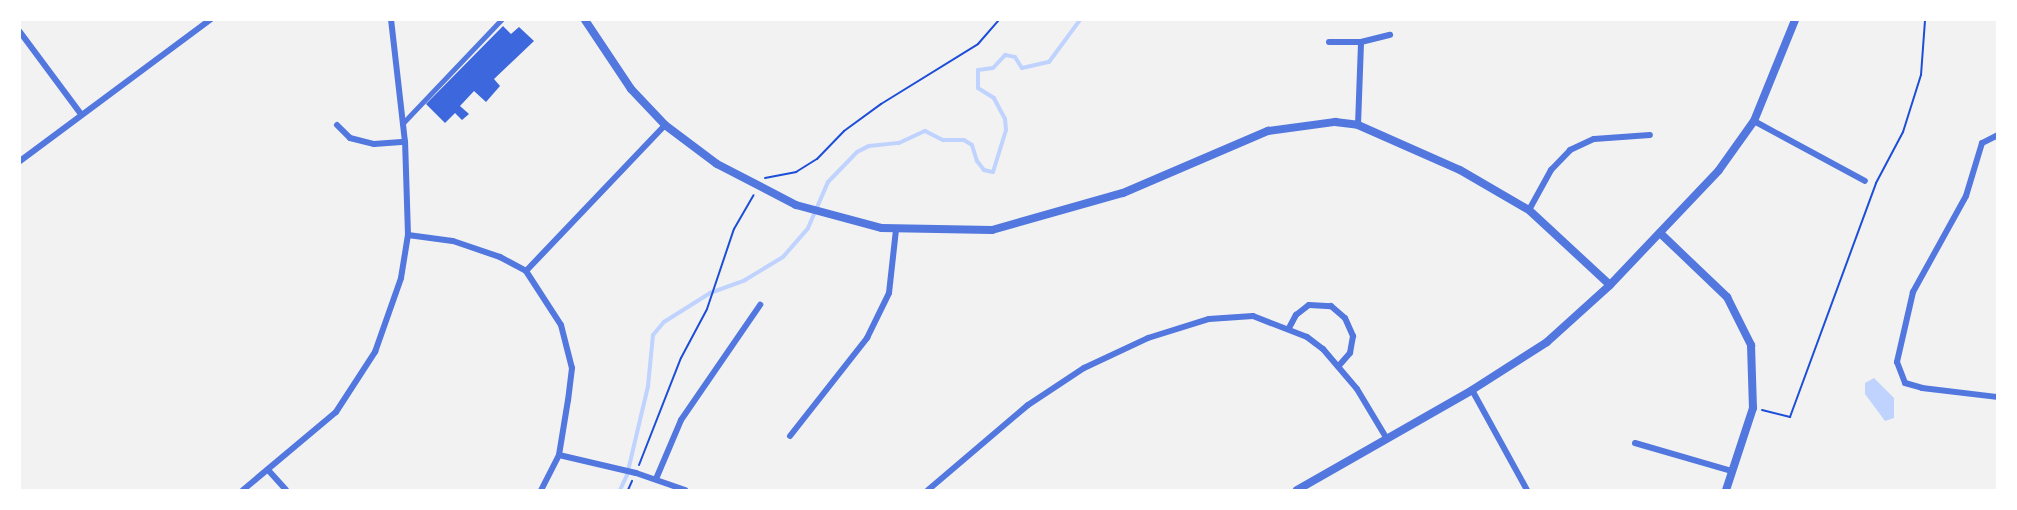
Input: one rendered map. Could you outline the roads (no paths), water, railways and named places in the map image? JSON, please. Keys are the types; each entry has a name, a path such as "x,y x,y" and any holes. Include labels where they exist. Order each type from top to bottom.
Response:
{"street":[{"path":"20,161 210,20"},
{"path":"243,490 269,471 336,412 375,352 401,278 408,236 405,141 391,20"},
{"path":"402,123 501,20"},
{"path":"585,20 631,89 665,125 717,164 757,186 819,211 896,230 992,230 1123,193 1269,131 1335,122 1358,125 1460,170 1529,210 1610,285"},
{"path":"1298,490 1472,390 1546,342 1610,285 1719,170 1754,121 1795,20"},
{"path":"20,32 81,114"},
{"path":"1329,42 1360,42 1390,35"},
{"path":"1358,125 1360,42"},
{"path":"1754,121 1865,181"},
{"path":"337,125 350,138 374,144 405,141"},
{"path":"526,271 665,125"},
{"path":"1529,210 1551,170 1570,150 1594,140 1650,135"},
{"path":"1998,135 1982,143 1970,189 1913,292 1896,362 1905,382 1998,397"},
{"path":"789,436 867,338 889,293 896,230"},
{"path":"1660,233 1727,297 1751,345 1753,408 1726,490"},
{"path":"408,236 453,242 500,257 526,271 561,325 572,368 559,455 541,490"},
{"path":"656,479 681,420 760,305"},
{"path":"1289,328 1296,315 1309,305 1331,306 1345,318 1353,336 1350,353 1338,367"},
{"path":"928,490 1029,405 1083,368 1148,338 1209,319 1253,316 1289,328 1323,349 1387,439"},
{"path":"1472,390 1527,490"},
{"path":"1635,444 1732,471"},
{"path":"559,455 635,472 685,490"},
{"path":"269,471 286,490"}],"water":[{"path":"1874,378 1894,398 1894,418 1885,421 1865,394 1865,383"}],"waterway":[{"path":"620,490 627,475 648,386 653,335 664,322 710,293 745,280 783,257 808,228 828,182 857,152 869,146 899,143 925,131 943,140 964,140 972,145 977,161 984,170 993,172 1006,130 1005,119 994,98 978,88 978,70 993,68 1005,55 1015,57 1022,68 1049,62 1080,20"}]}
